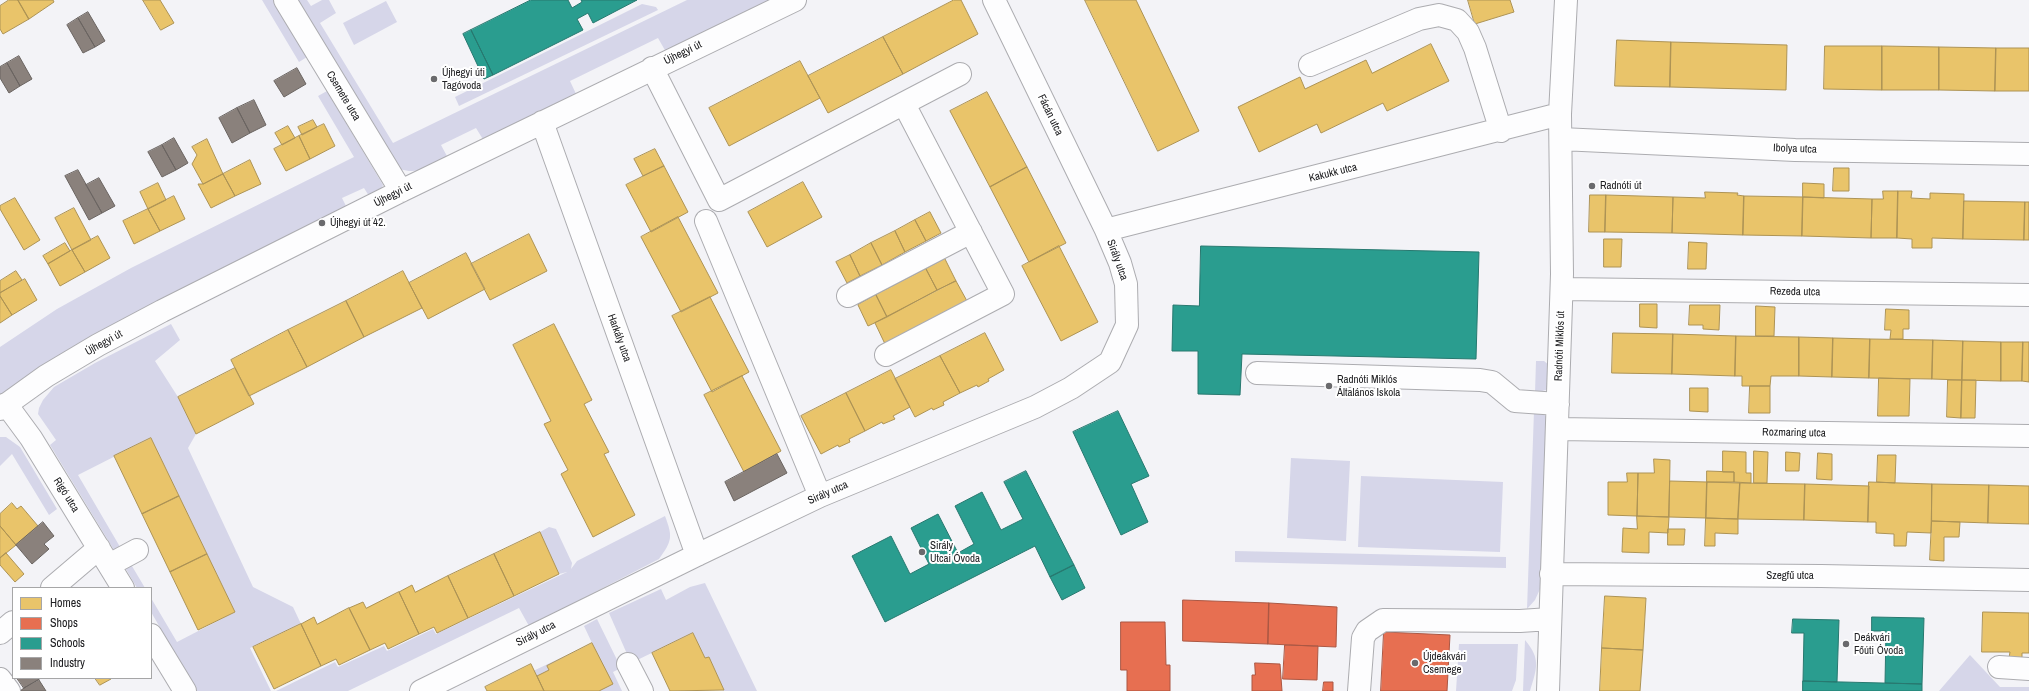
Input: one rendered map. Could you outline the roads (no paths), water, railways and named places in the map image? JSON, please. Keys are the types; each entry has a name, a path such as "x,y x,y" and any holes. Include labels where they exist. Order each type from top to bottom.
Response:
{"street":[{"name":"Csemete utca","path":"285,0 401,191"},
{"name":"Újhegyi út","path":"3,406 46,376 98,345 401,191 795,0"},
{"name":"Fácán utca","path":"994,0 1106,230"},
{"name":"Radnóti Miklós út","path":"1548,691 1562,289 1560,114 1566,0"},
{"path":"1310,65 1419,20 1439,15 1457,20 1468,32 1475,48 1502,131"},
{"path":"652,68 719,200 960,74"},
{"path":"886,355 1003,294 904,104"},
{"name":"Kakukk utca","path":"1106,230 1502,131 1560,114"},
{"name":"Harkály utca","path":"542,122 697,554"},
{"name":"Ibolya utca","path":"1561,139 1795,150 2029,154"},
{"path":"706,221 820,496"},
{"name":"Sirály utca","path":"421,691 697,554 820,496 1035,407 1071,388 1110,362 1127,325 1126,284 1120,263 1106,230"},
{"path":"848,296 971,232"},
{"name":"Rezeda utca","path":"1562,289 2029,295"},
{"path":"1257,373 1480,380 1492,382 1515,401 1558,404"},
{"name":"Rigó utca","path":"3,406 30,438 122,587"},
{"name":"Rozmaring utca","path":"1558,428 2029,436"},
{"path":"54,587 104,557 137,550"},
{"name":"Szegfű utca","path":"1551,574 1813,576 2029,580"},
{"path":"1359,691 1363,638 1367,631 1383,620 1520,622 1550,619"},
{"path":"0,633 12,623"},
{"path":"152,637 184,691"},
{"path":"628,664 642,691"},
{"path":"2000,667 2029,669"},
{"path":"0,679 9,691"}],"place":[{"name":"Újhegyi úti Tagóvoda","path":"434,79"},
{"name":"Radnóti út","path":"1592,186"},
{"name":"Újhegyi út 42.","path":"322,223"},
{"name":"Radnóti Miklós Általános Iskola","path":"1329,386"},
{"name":"Sirály Utcai Óvoda","path":"922,552"},
{"name":"Deákvári Főúti Óvoda","path":"1846,644"},
{"name":"Újdeákvári Csemege","path":"1415,663"}]}
